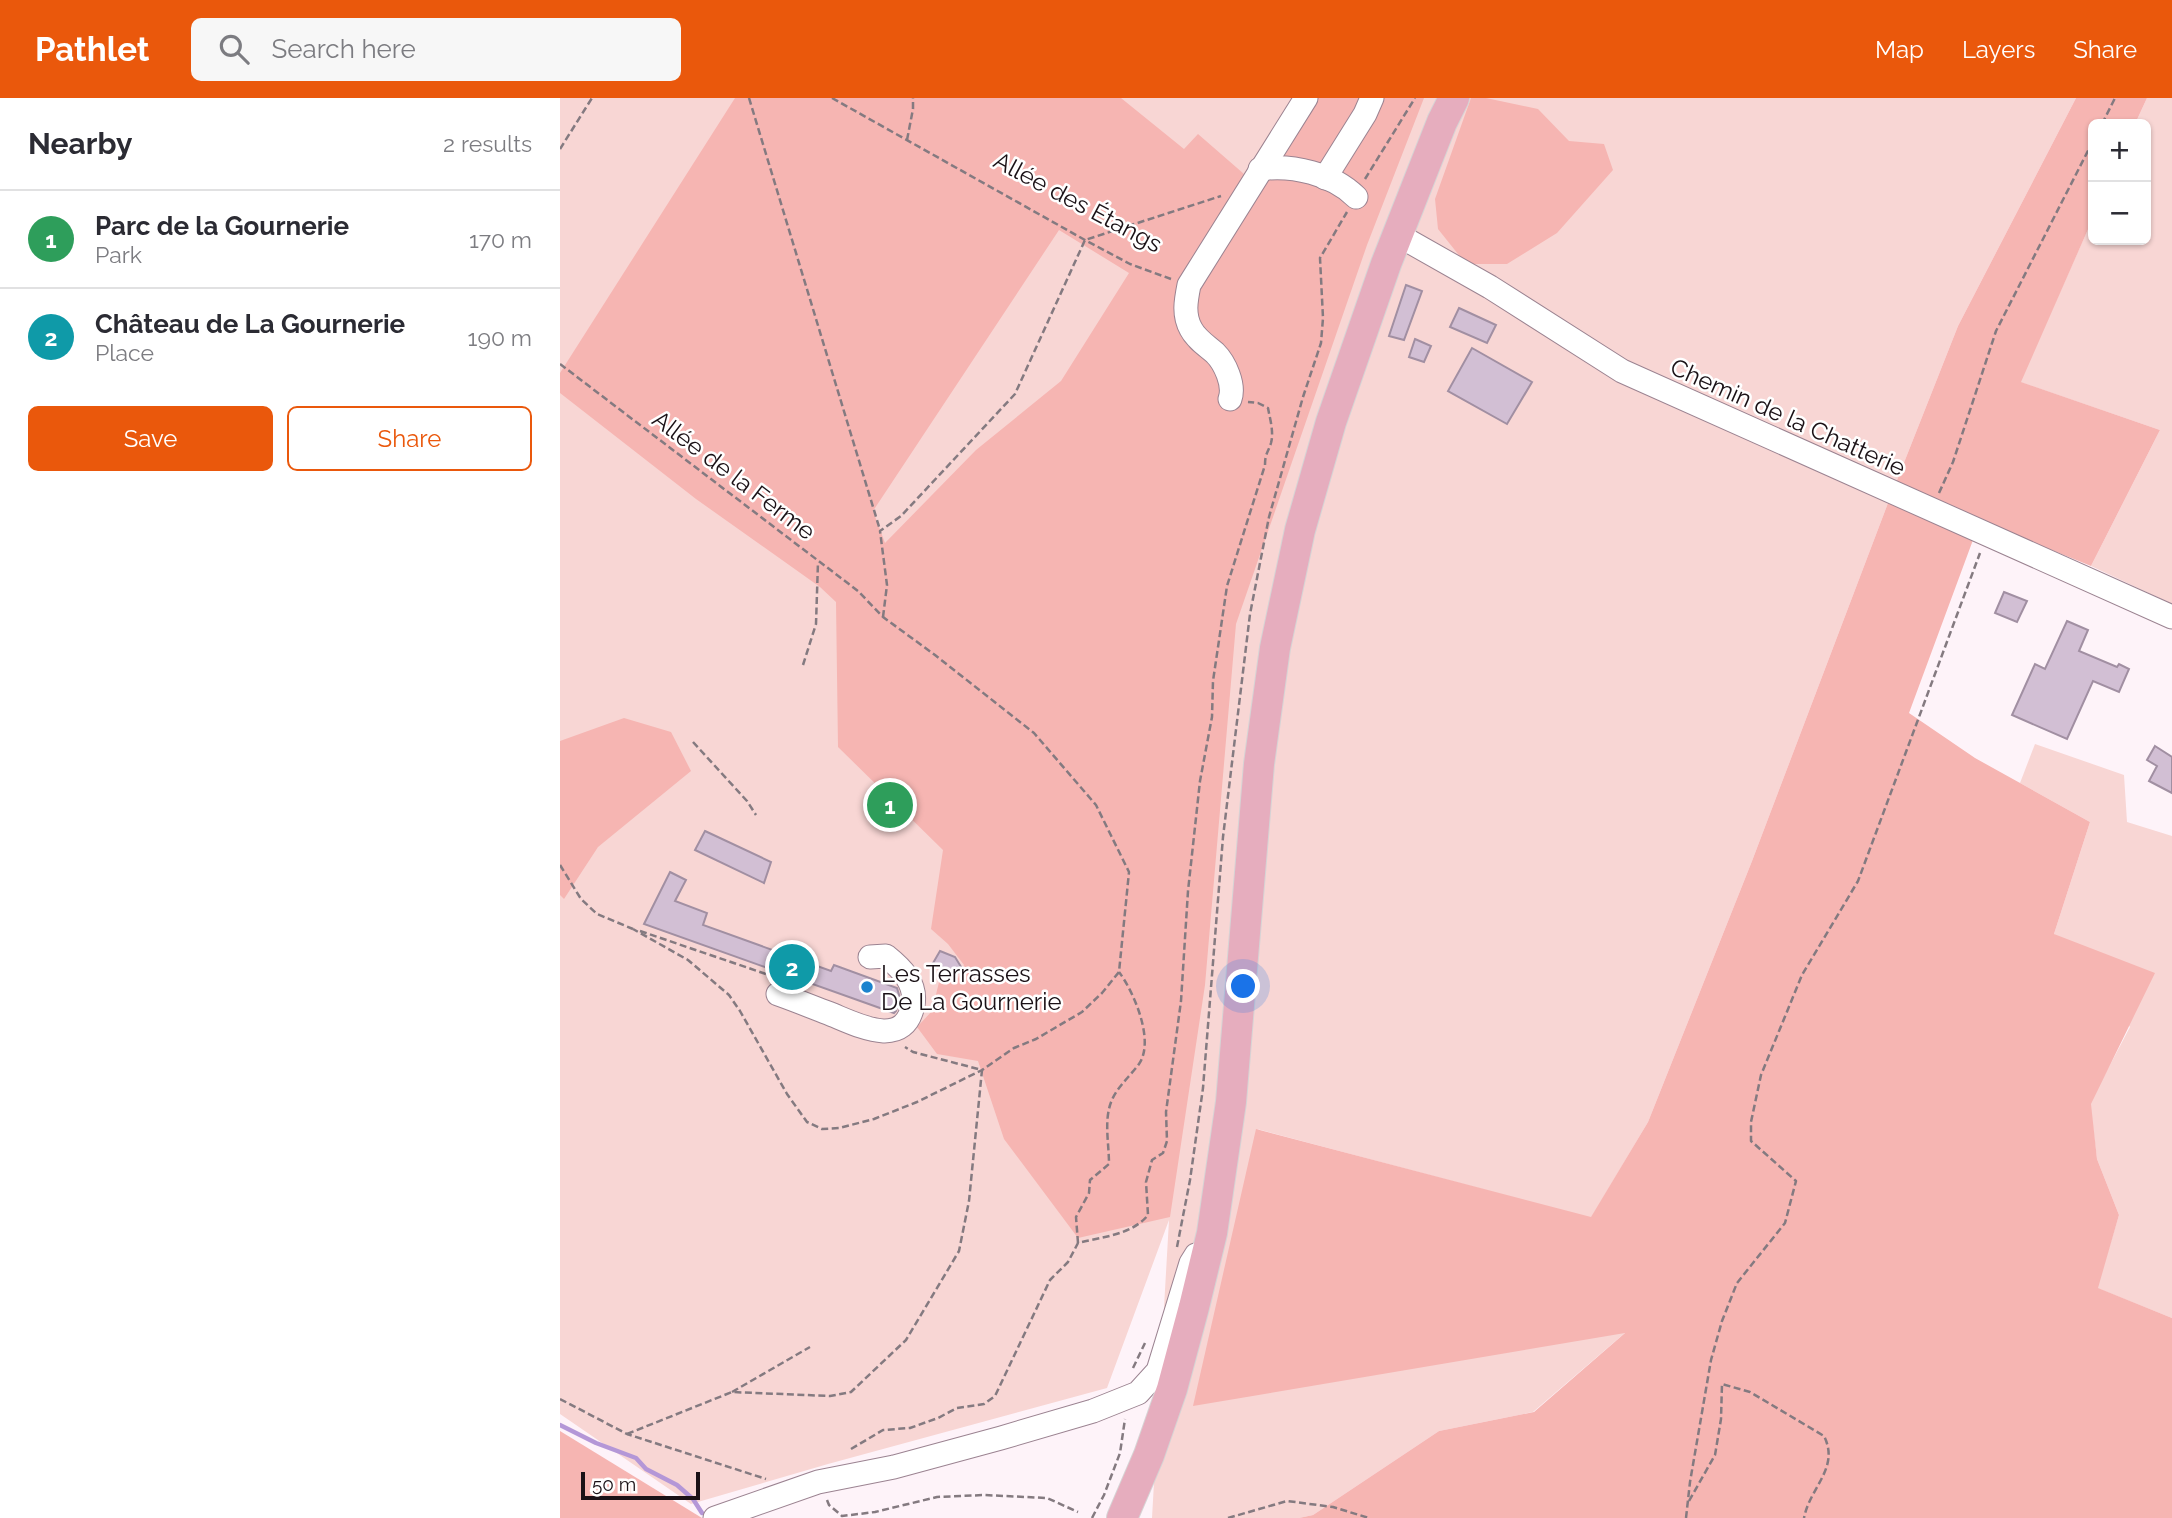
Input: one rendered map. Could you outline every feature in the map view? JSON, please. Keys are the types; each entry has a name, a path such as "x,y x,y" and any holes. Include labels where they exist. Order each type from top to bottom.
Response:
{"main road":[{"path":"1122,1518 1149,1455 1172,1389 1212,1233 1231,1102 1259,764 1275,648 1300,530 1331,422 1398,235 1454,98"}],"street":[{"path":"1230,399 1233,393 1232,382 1218,356 1191,329 1185,309 1189,285 1306,98"},
{"path":"1325,178 1365,114 1371,98"},
{"path":"1254,178 1276,167 1339,183 1356,197"},
{"name":"Chemin de la Chatterie","path":"1398,235 1490,287 1622,371 2172,617"},
{"path":"778,994 872,1031 891,1030 907,1022 914,999 910,981 899,966 886,956 870,957"},
{"path":"715,1518 818,1482 894,1467 1093,1411 1138,1393 1158,1371 1191,1263 1212,1233"}],"path":[{"path":"560,149 592,98"},
{"path":"749,98 880,531 887,585 883,617"},
{"name":"Allée des Étangs","path":"832,98 1130,264 1189,285"},
{"path":"907,140 913,98"},
{"path":"1176,1252 1203,1088 1223,837 1250,614 1276,493 1321,343 1323,318 1320,258 1415,98"},
{"path":"2104,119 2115,98"},
{"path":"1931,510 1953,463 1996,331 2088,151"},
{"path":"880,531 901,516 1015,394 1085,240 1254,178"},
{"name":"Allée de la Ferme","path":"560,364 858,591 883,617 1034,733 1096,805 1129,872 1119,972"},
{"path":"1078,1243 1129,1230 1140,1224 1148,1215 1146,1182 1152,1160 1163,1153 1167,1141 1166,1112 1181,1002 1188,891 1227,586 1265,465 1265,453 1271,443 1272,427 1268,408 1258,403 1230,399"},
{"path":"1686,1518 1711,1360 1722,1321 1737,1283 1785,1223 1796,1181 1751,1141 1751,1122 1761,1075 1802,975 1858,881 1987,535"},
{"path":"803,665 816,624 818,560"},
{"path":"693,742 747,801 756,815"},
{"path":"560,865 581,899 597,914 766,974 778,994"},
{"path":"633,929 688,960 729,995 787,1094 807,1122 822,1129 839,1128 874,1119 917,1102 982,1070 1014,1048 1036,1039 1082,1012 1119,972 1136,1004 1146,1048 1140,1062 1120,1084 1109,1108 1110,1164 1090,1180 1089,1193 1076,1217 1078,1243 1068,1262 1050,1280 995,1396 984,1404 957,1408 910,1428 883,1430 851,1449"},
{"path":"882,1031 912,1052 982,1070"},
{"path":"732,1392 830,1396 851,1392 906,1340 959,1251 970,1200 982,1070"},
{"path":"1091,1518 1104,1495 1120,1453 1125,1418 1125,1392 1132,1370 1147,1340"},
{"path":"627,1434 732,1392 810,1346"},
{"path":"1688,1504 1716,1455 1722,1384 1750,1392 1824,1436 1831,1449 1829,1463 1807,1505 1804,1518"},
{"path":"560,1399 627,1434 761,1478 772,1479"},
{"path":"818,1482 829,1505 842,1516 875,1512 937,1497 984,1495 1047,1498 1078,1512"},
{"path":"1228,1518 1287,1501 1333,1507 1369,1518"}],"shaded area":[{"path":"560,98 2076,98 1958,326 1752,861 1648,1122 1591,1218 1257,1129 1626,1332 1533,1412 1439,1431 1313,1515 1299,1518 1152,1518 1169,1220 1107,1388 691,1504 560,1414"},
{"path":"735,98 1121,98 1184,149 1198,134 1244,174 1292,98 1424,98 1367,245 1236,624 1205,985 1170,1217 1078,1238 1004,1139 978,1061 937,1054 917,1027 932,1011 940,978 958,978 964,965 948,944 931,929 943,850 838,747 836,602 820,587 696,499 560,393 560,373","holes":["1059,230 1129,273 1061,381 976,450 885,543 873,511"]},
{"path":"1471,98 1486,98 1538,109 1569,141 1604,144 1613,170 1557,233 1507,264 1466,264 1438,229 1435,199"},
{"path":"2076,98 2147,98 2137,119 2088,119 2088,229 2021,382 2160,430 2091,566 1980,521 1909,713 1975,758 2090,822 2054,934 2155,973 2091,1104 2097,1159 2119,1215 2098,1288 2172,1318 2172,1518 1299,1518 1313,1515 1439,1431 1534,1412 1625,1333 1193,1406 1256,1129 1591,1217 1648,1122 1752,861 1958,326"},
{"path":"2147,98 2172,98 2172,604 2091,566 2160,430 2020,382 2088,229 2088,245 2151,245 2151,119 2137,119"},
{"path":"624,718 671,732 691,771 598,847 564,899 560,895 560,741"},
{"path":"2035,744 2124,775 2127,822 2172,836 2172,1318 2097,1288 2119,1215 2097,1159 2090,1103 2130,1027 2054,934 2090,822 2020,783"},
{"path":"560,1431 702,1518 560,1518"}],"building":[{"path":"1406,285 1422,291 1404,340 1389,336"},
{"path":"1459,308 1496,325 1487,343 1450,327"},
{"path":"1415,339 1431,346 1424,362 1409,357"},
{"path":"1472,348 1532,382 1507,424 1448,391"},
{"path":"2004,592 2027,601 2017,622 1995,613"},
{"path":"2067,621 2088,630 2079,651 2117,667 2119,664 2129,669 2119,692 2093,681 2067,739 2012,715 2035,664 2045,669"},
{"path":"2155,746 2172,757 2172,793 2149,781 2157,766 2147,760"},
{"path":"705,831 771,862 764,883 695,850"},
{"path":"670,872 686,880 675,901 707,913 703,925 831,971 834,965 897,988 900,998 896,1011 894,1013 644,924"},
{"path":"940,951 955,957 963,970 948,971 933,963"}],"waterway":[{"path":"560,1425 596,1443 636,1458 646,1469 677,1485 693,1499 702,1513"}],"place":[{"name":"Parc de la Gournerie","path":"890,805"},
{"name":"Château de La Gournerie","path":"792,967"},
{"name":"Les Terrasses De La Gournerie","path":"867,987"}]}
